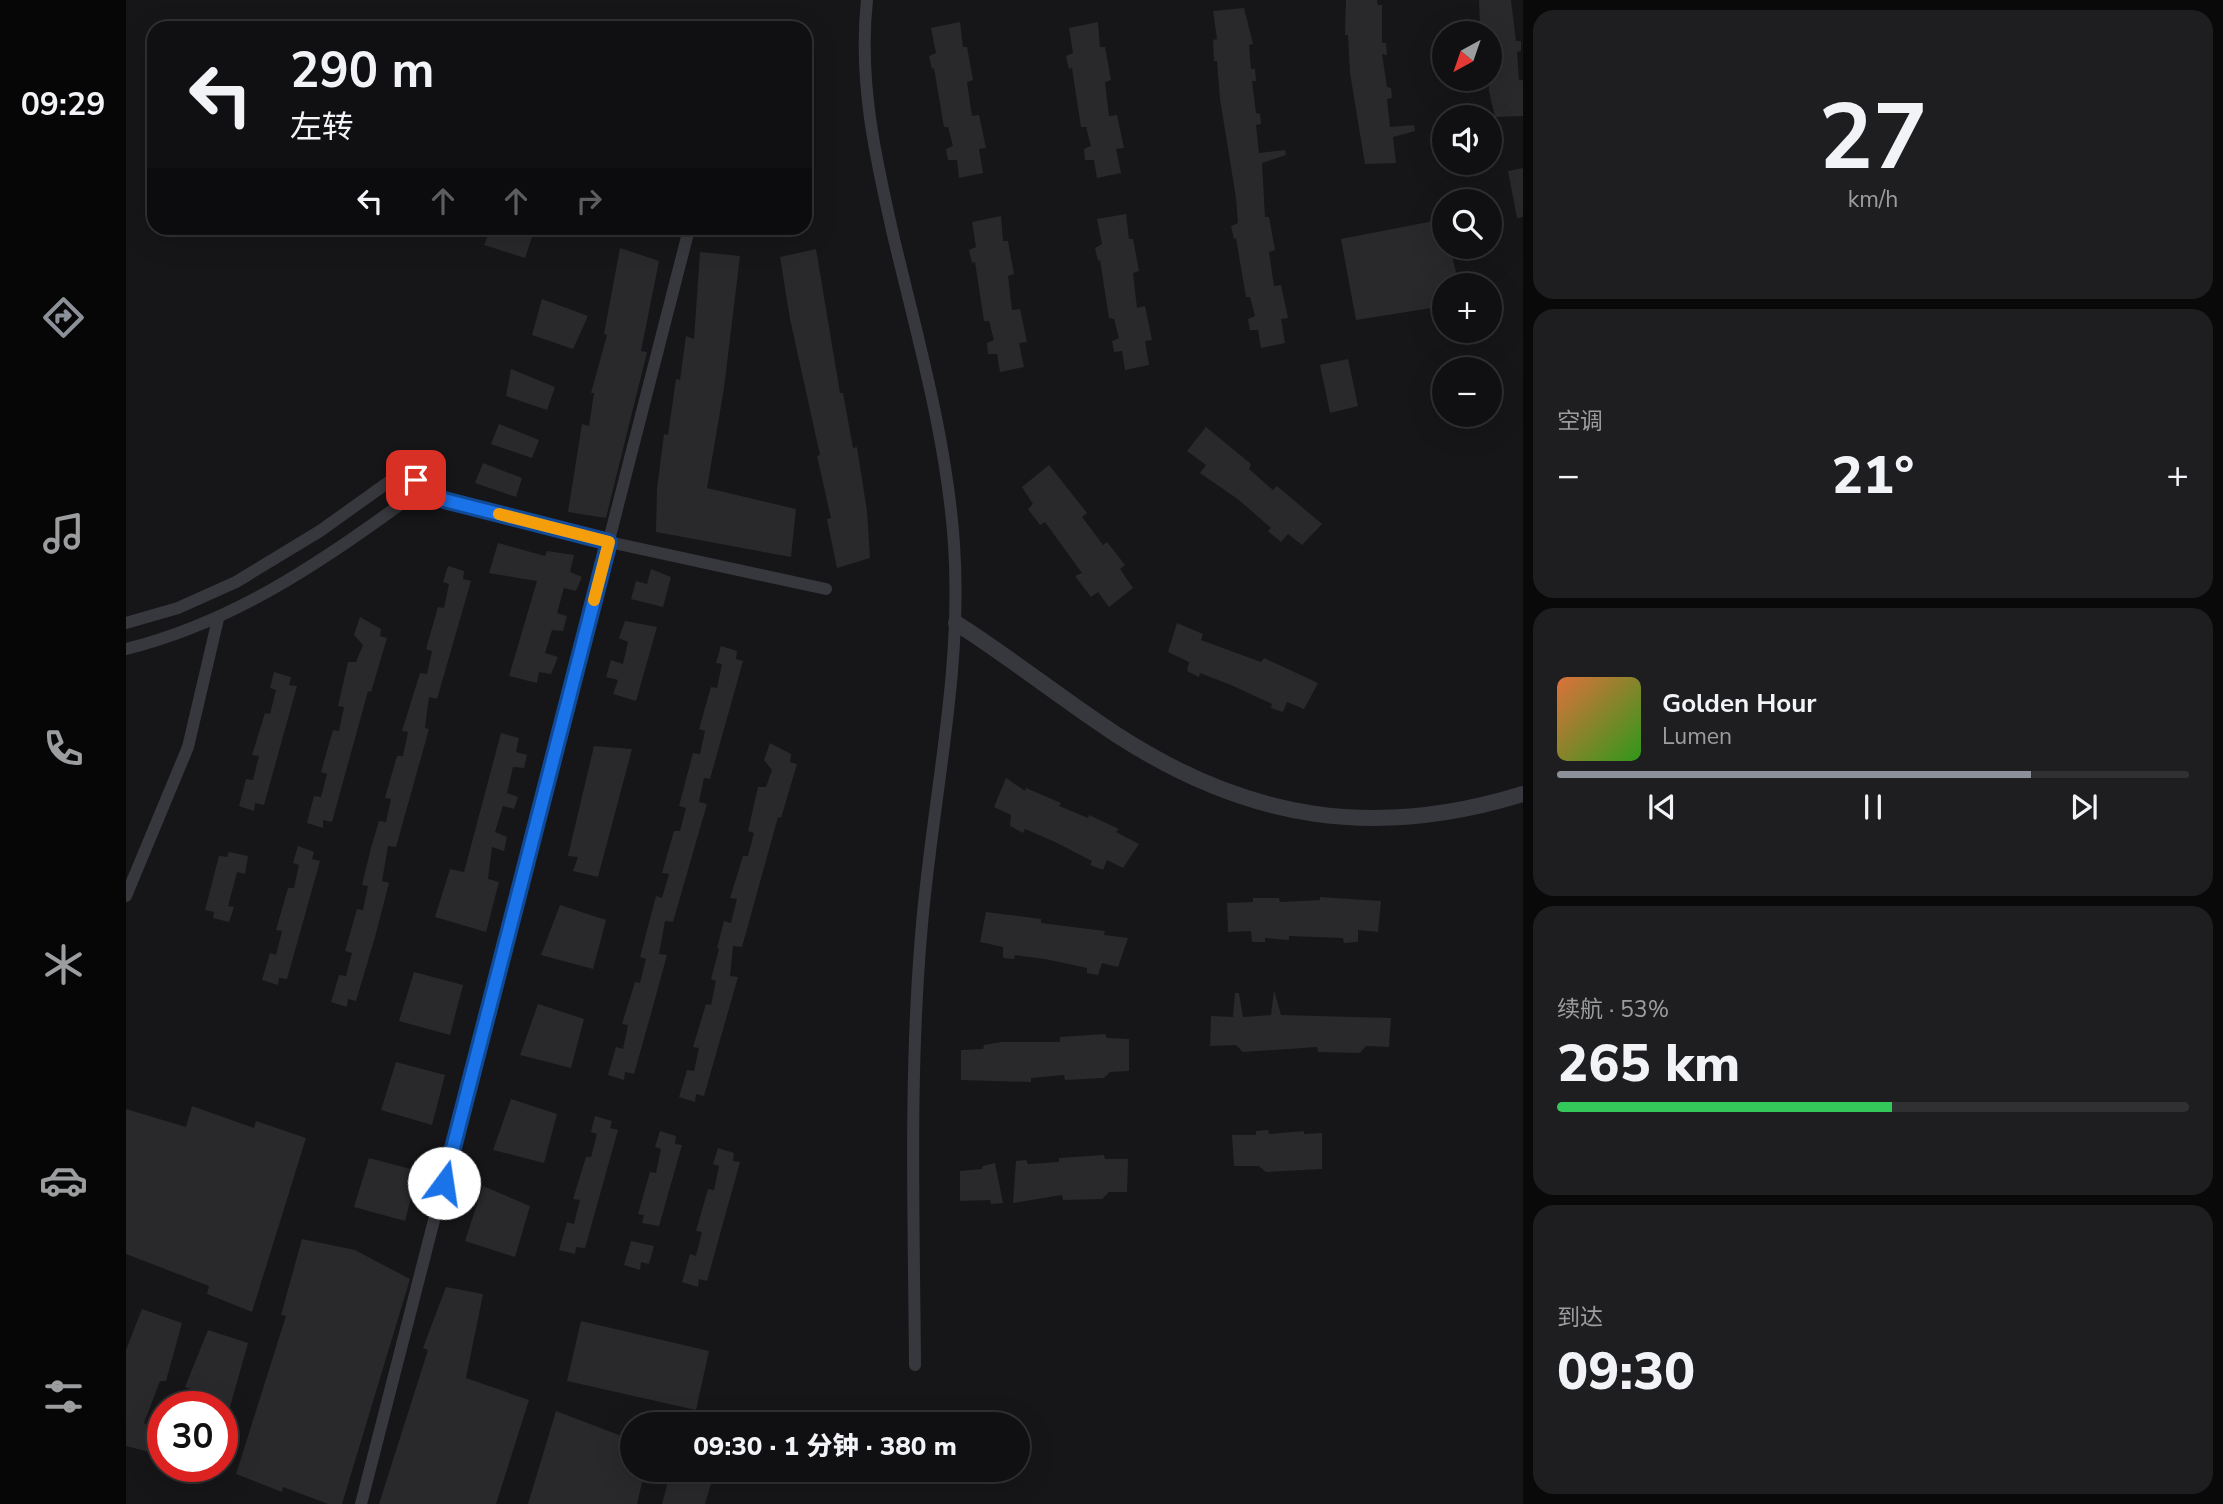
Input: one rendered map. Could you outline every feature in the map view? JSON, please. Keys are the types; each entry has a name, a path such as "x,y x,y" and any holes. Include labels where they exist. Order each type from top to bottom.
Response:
{"street":[{"path":"866,0 865,70 872,139 947,476 955,552 956,623 946,739 925,887 917,999 913,1173 915,1365"},
{"path":"361,1504 687,235"},
{"path":"126,649 166,639 218,619 277,588 362,533 405,501 416,480"},
{"path":"126,623 178,608 236,582 311,537 390,481 416,480 444,500 609,542 826,589"},
{"path":"126,895 188,747 218,619"},
{"path":"956,623 1145,751 1197,779 1254,800 1315,815 1380,820 1450,813 1523,794"}],"building":[{"path":"1346,0 1377,0 1378,5 1382,5 1382,43 1386,43 1387,55 1382,54 1387,87 1391,88 1392,98 1387,99 1390,127 1414,125 1415,131 1393,137 1396,163 1365,164 1350,73 1348,35 1345,35"},
{"path":"1479,0 1511,0 1516,41 1521,41 1521,51 1517,52 1519,80 1523,80 1523,116 1502,117 1502,105 1492,105 1489,91 1502,91 1502,21 1480,21"},
{"path":"1244,8 1253,44 1249,45 1251,69 1255,69 1256,81 1252,81 1256,113 1260,114 1261,124 1256,125 1259,153 1285,150 1286,155 1262,163 1265,217 1269,217 1275,250 1269,252 1274,286 1281,285 1288,318 1281,319 1285,343 1261,348 1258,330 1250,330 1248,319 1255,316 1250,297 1246,297 1236,238 1234,239 1231,226 1238,223 1236,198 1220,99 1217,61 1214,61 1213,40 1217,39 1213,11"},
{"path":"960,22 963,47 967,47 973,80 967,82 972,116 979,115 986,148 979,149 983,173 959,178 957,160 948,160 946,149 953,146 948,127 944,127 934,68 932,69 929,56 936,53 931,28"},
{"path":"1098,22 1100,47 1105,47 1111,80 1105,82 1109,116 1117,115 1124,148 1116,149 1121,173 1097,178 1094,160 1085,160 1084,149 1091,146 1086,127 1081,127 1072,68 1069,69 1066,56 1073,53 1069,28"},
{"path":"1523,168 1523,217 1517,218 1508,171"},
{"path":"1126,214 1129,239 1133,239 1139,271 1133,273 1137,308 1145,306 1152,340 1145,341 1149,365 1125,370 1122,351 1114,352 1112,341 1119,338 1114,319 1109,318 1100,260 1098,261 1095,248 1102,244 1097,219"},
{"path":"1001,216 1003,241 1008,241 1014,274 1008,276 1012,310 1020,309 1027,342 1019,343 1024,367 1000,372 997,354 988,354 987,343 994,340 989,321 984,321 975,262 972,263 969,250 976,247 972,222"},
{"path":"1432,221 1432,259 1453,259 1456,273 1432,273 1432,308 1356,320 1341,239"},
{"path":"488,235 533,235 525,258 484,245"},
{"path":"620,248 659,261 641,351 647,352 606,518 568,512 582,424 589,426 594,393 591,393 607,335 604,334"},
{"path":"816,249 840,393 843,393 853,448 857,447 867,511 870,558 837,568 827,519 831,518 817,456 820,455 790,319 780,257"},
{"path":"700,252 740,256 724,388 707,488 796,509 791,557 656,532 657,489 664,434 668,435 676,379 680,380 686,336 694,339"},
{"path":"542,299 588,316 573,349 532,335"},
{"path":"1348,359 1358,406 1330,413 1320,365"},
{"path":"511,369 555,387 547,410 506,396"},
{"path":"499,424 539,440 532,458 491,444"},
{"path":"1206,427 1251,464 1249,469 1273,490 1277,486 1322,524 1302,545 1288,534 1281,542 1268,531 1271,528 1239,500 1200,473 1206,465 1187,451"},
{"path":"483,463 522,478 516,497 475,483"},
{"path":"1049,465 1087,513 1082,517 1103,545 1107,542 1125,565 1120,569 1133,588 1109,607 1098,592 1091,597 1075,576 1082,573 1045,522 1040,525 1028,509 1033,504 1022,487"},
{"path":"498,543 545,556 547,551 574,555 570,572 582,577 576,591 564,588 557,613 567,616 563,631 552,630 545,653 558,657 551,674 539,672 537,683 509,676 537,581 489,573"},
{"path":"448,566 464,571 463,579 471,581 437,699 429,697 425,728 429,729 396,847 388,846 382,881 389,883 375,937 356,1001 348,999 347,1007 331,1002 339,975 346,976 352,953 345,951 357,909 363,910 368,886 362,885 379,821 386,822 391,799 385,798 397,756 403,756 408,732 402,731 420,673 427,674 432,651 426,649 438,607 444,608 449,584 443,582"},
{"path":"651,569 671,577 663,607 631,599 636,581 647,584"},
{"path":"360,617 381,629 380,636 387,638 371,692 368,691 332,822 323,820 323,828 307,823 314,796 321,797 327,774 321,772 333,730 339,731 344,707 338,706 348,662 356,662 363,645 354,635"},
{"path":"625,621 657,627 636,701 613,694 618,680 606,677 611,660 623,664 628,642 619,638"},
{"path":"1177,623 1203,634 1201,640 1261,662 1264,658 1318,683 1304,709 1287,702 1283,712 1231,685 1187,671 1189,662 1168,652"},
{"path":"721,646 737,651 736,659 743,661 710,779 704,778 699,802 707,804 673,922 665,921 659,954 667,955 634,1074 625,1072 624,1080 608,1075 616,1047 623,1049 628,1025 622,1024 635,982 640,983 646,959 640,957 656,896 662,898 669,874 662,873 674,831 680,831 686,808 679,806 693,753 700,754 705,731 699,729 711,687 717,688 722,664 716,663"},
{"path":"274,672 291,677 289,685 297,686 264,805 255,803 254,811 239,806 246,779 253,780 259,756 252,755 265,713 270,714 276,690 270,688"},
{"path":"501,733 519,738 516,752 527,755 524,768 513,767 507,793 518,797 514,809 503,806 495,832 507,837 504,851 492,847 488,879 499,882 486,932 435,917 450,869 464,872"},
{"path":"770,743 791,754 790,762 797,764 781,818 778,817 742,947 733,946 730,976 738,977 704,1096 696,1094 695,1102 679,1097 687,1070 694,1071 699,1048 693,1047 706,1004 711,1005 716,981 711,979 719,949 717,948 724,921 731,923 737,899 730,898 743,856 748,856 754,833 748,831 758,787 766,787 772,770 764,760"},
{"path":"594,746 632,749 598,877 573,871 578,857 568,856"},
{"path":"1006,778 1025,791 1026,788 1061,803 1059,806 1088,818 1089,815 1119,829 1116,832 1139,844 1123,868 1107,860 1103,870 1090,865 1092,861 1055,842 1025,829 1023,833 1010,826 1011,815 994,807"},
{"path":"298,846 314,852 312,859 320,861 287,979 279,978 278,985 262,980 270,953 276,955 282,931 276,930 288,888 294,888 299,865 293,863"},
{"path":"229,852 248,856 245,874 237,872 228,906 234,907 229,922 213,918 214,912 205,910 219,856 227,857"},
{"path":"1320,897 1381,901 1378,932 1358,930 1358,942 1344,943 1343,938 1289,936 1289,940 1265,938 1265,942 1252,942 1251,931 1228,932 1227,903 1253,902 1253,898 1279,898 1280,902 1320,900"},
{"path":"560,905 606,920 593,969 541,955"},
{"path":"986,912 1041,919 1041,923 1105,931 1104,935 1128,938 1118,967 1102,963 1098,975 1087,973 1087,968 1045,959 1015,955 1014,959 1003,958 1003,947 980,942"},
{"path":"414,972 463,985 450,1035 399,1021"},
{"path":"1274,990 1281,1015 1391,1018 1389,1047 1366,1046 1360,1053 1318,1052 1317,1047 1243,1052 1236,1045 1210,1046 1211,1016 1233,1017 1235,993 1239,993 1243,1017 1271,1015"},
{"path":"538,1004 584,1019 571,1068 520,1055"},
{"path":"1105,1034 1107,1038 1129,1039 1129,1071 1110,1072 1104,1078 1065,1080 1064,1075 1031,1078 1031,1082 961,1080 961,1050 983,1049 984,1045 1002,1042 1060,1042 1060,1037"},
{"path":"396,1062 445,1075 432,1125 381,1110"},
{"path":"511,1099 557,1114 544,1163 493,1150"},
{"path":"192,1106 254,1128 256,1121 306,1138 252,1312 207,1294 209,1286 126,1254 126,1109 186,1127"},
{"path":"595,1116 612,1121 610,1128 618,1130 585,1248 576,1247 575,1254 559,1250 567,1222 574,1224 580,1200 573,1199 586,1157 591,1157 597,1134 591,1132"},
{"path":"1268,1130 1269,1134 1304,1131 1304,1134 1322,1133 1322,1169 1266,1172 1259,1166 1234,1166 1232,1135 1256,1135 1256,1131"},
{"path":"660,1131 676,1136 675,1144 682,1145 659,1226 642,1223 644,1215 638,1214 650,1172 656,1173 661,1149 655,1147"},
{"path":"718,1148 734,1153 733,1161 740,1162 707,1281 699,1279 698,1287 682,1282 690,1254 696,1256 702,1232 696,1231 708,1189 714,1190 719,1166 713,1164"},
{"path":"1104,1155 1105,1159 1128,1159 1127,1192 1109,1192 1102,1199 1063,1200 1062,1195 1013,1203 1016,1161 1026,1160 1028,1164 1059,1162 1059,1158"},
{"path":"369,1158 418,1171 405,1221 354,1207"},
{"path":"995,1163 1003,1203 991,1204 990,1200 960,1201 960,1171 982,1169 983,1166"},
{"path":"483,1186 530,1206 515,1257 465,1241"},
{"path":"302,1239 355,1250 410,1279 342,1504 328,1504 283,1487 282,1492 238,1475 286,1316 281,1315"},
{"path":"631,1241 654,1246 649,1264 641,1262 640,1270 624,1265"},
{"path":"446,1287 483,1294 466,1378 529,1400 496,1504 379,1504 428,1350 423,1348"},
{"path":"142,1309 182,1323 166,1381 160,1381 156,1391 147,1391 147,1415 144,1423 147,1424 147,1451 126,1446 126,1350"},
{"path":"581,1321 709,1351 696,1410 567,1381"},
{"path":"208,1330 248,1343 234,1391 197,1391 185,1387"},
{"path":"556,1411 620,1435 620,1482 642,1482 637,1504 528,1504"},
{"path":"668,1482 711,1482 705,1504 662,1504"}],"slow traffic":[{"path":"499,514 609,542 594,600"}],"route":[{"path":"416,480 444,500 609,542 444,1183"}]}
